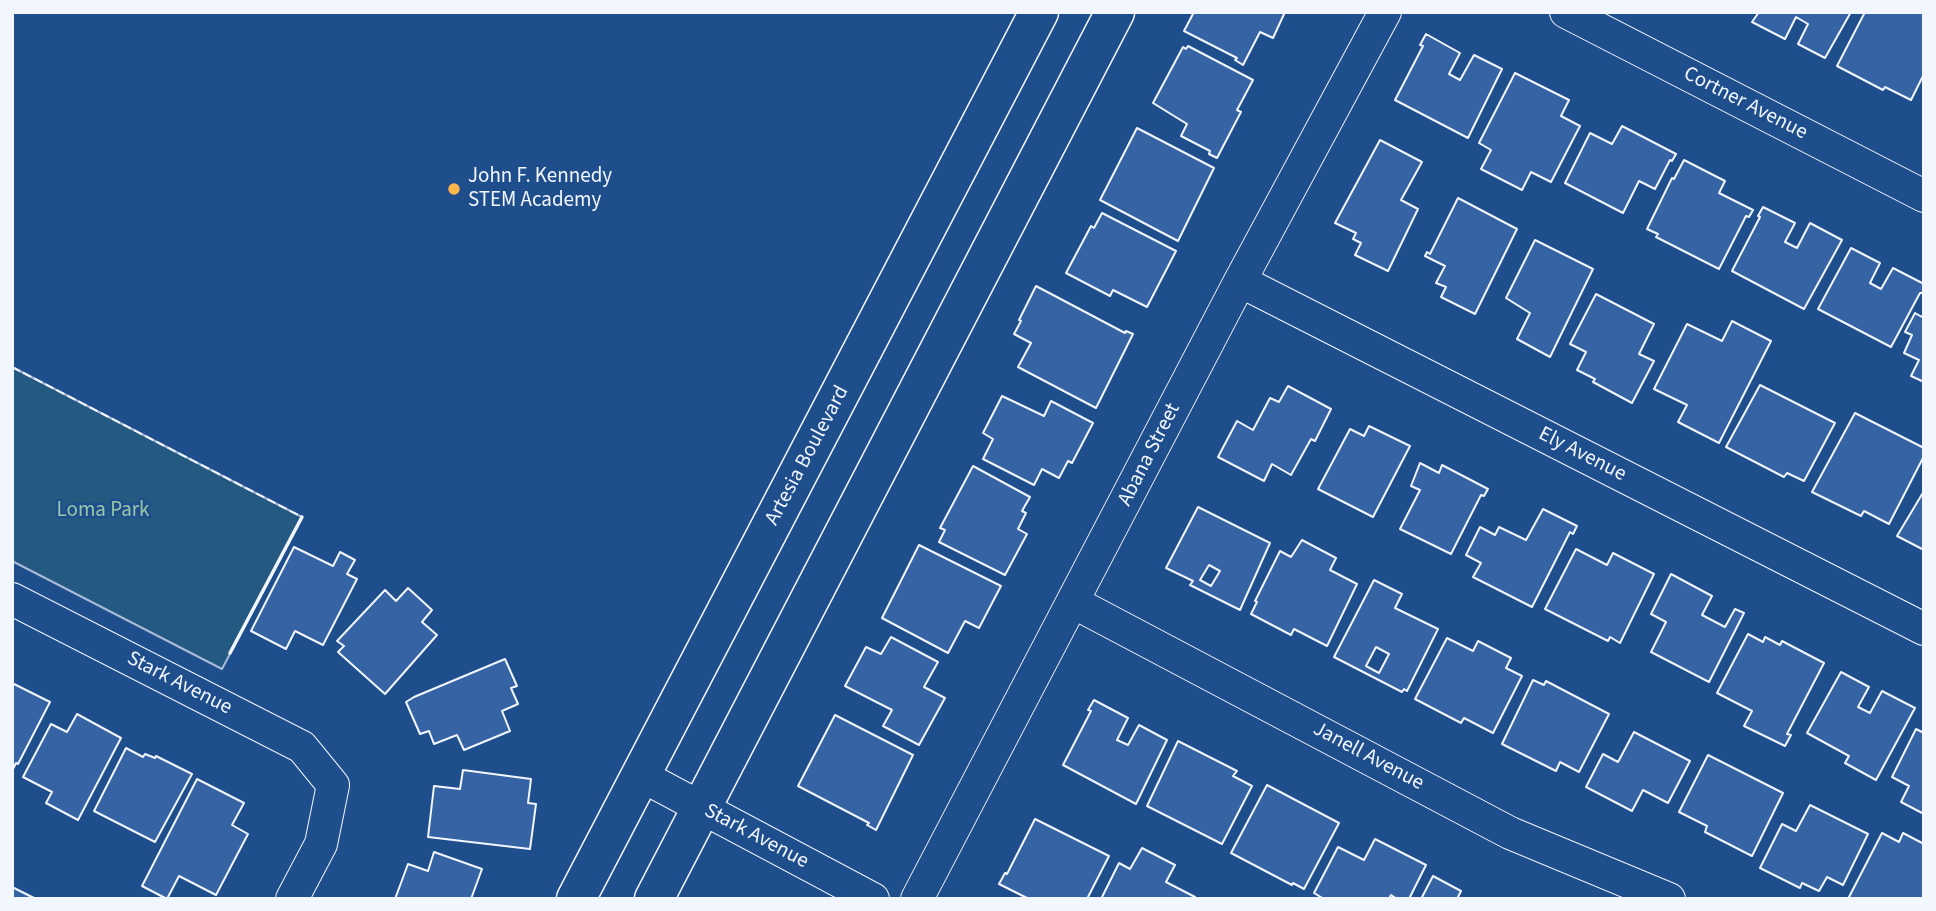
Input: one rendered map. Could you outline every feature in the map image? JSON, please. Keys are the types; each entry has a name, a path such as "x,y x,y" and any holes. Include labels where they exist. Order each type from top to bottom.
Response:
{"main road":[{"name":"Artesia Boulevard","path":"576,899 1039,12"},
{"path":"654,899 1115,12"}],"street":[{"name":"Abana Street","path":"917,899 1240,281 1385,12"},
{"name":"Cortner Avenue","path":"1566,12 1924,196"},
{"name":"Ely Avenue","path":"1240,281 1924,629"},
{"name":"Stark Avenue","path":"12,599 302,747 333,785 321,844 292,899"},
{"name":"Janell Avenue","path":"1073,601 1510,832 1669,899"},
{"name":"Stark Avenue","path":"640,775 873,899"}],"green space":[{"name":"Loma Park","path":"12,367 302,517 222,669 12,561"}],"building":[{"path":"1194,12 1285,12 1273,38 1260,32 1243,65 1235,60 1237,58 1184,31"},
{"path":"1759,12 1851,12 1825,58 1798,44 1808,24 1796,17 1785,39 1752,22"},
{"path":"1865,12 1924,12 1924,74 1911,100 1885,87 1883,90 1837,66"},
{"path":"1426,34 1460,53 1449,74 1460,80 1474,55 1502,69 1468,138 1395,100 1423,46 1420,45"},
{"path":"1188,46 1253,80 1237,110 1241,112 1217,158 1209,154 1210,151 1181,136 1187,124 1153,103 1183,47 1186,49"},
{"path":"1515,73 1569,100 1561,116 1580,126 1551,182 1531,172 1522,190 1481,169 1491,150 1479,143"},
{"path":"1622,126 1676,154 1655,189 1639,181 1623,213 1565,183 1590,133 1612,144"},
{"path":"1137,128 1214,168 1178,241 1100,200"},
{"path":"1380,140 1422,162 1401,200 1418,209 1388,271 1355,255 1361,243 1353,239 1356,233 1335,223"},
{"path":"1684,160 1725,181 1719,193 1753,210 1749,217 1746,216 1719,269 1656,237 1658,234 1647,229"},
{"path":"1458,198 1517,229 1475,314 1441,297 1446,287 1436,283 1445,266 1425,256 1427,252 1430,254"},
{"path":"1763,207 1795,223 1785,242 1797,248 1810,223 1842,240 1804,309 1732,271"},
{"path":"1102,213 1176,251 1147,307 1113,290 1110,296 1066,273 1091,226 1094,228"},
{"path":"1535,240 1593,269 1550,357 1517,339 1530,313 1506,298"},
{"path":"1851,248 1880,263 1870,283 1881,289 1893,268 1924,284 1924,290 1891,347 1818,309"},
{"path":"1036,286 1125,333 1126,331 1133,334 1096,408 1018,367 1031,343 1014,334"},
{"path":"1596,294 1654,324 1639,354 1654,361 1632,403 1577,370 1586,352 1570,344"},
{"path":"1915,313 1922,317 1924,313 1924,382 1911,376 1919,360 1904,353 1912,335 1905,332"},
{"path":"1732,321 1771,341 1719,443 1678,422 1687,405 1654,389 1687,324 1722,341"},
{"path":"1760,385 1835,423 1804,481 1787,473 1784,477 1726,447"},
{"path":"1288,386 1331,409 1315,441 1311,439 1291,475 1272,464 1264,481 1218,457 1237,421 1253,430 1270,398 1279,402"},
{"path":"1002,396 1044,416 1051,401 1093,423 1072,463 1068,461 1059,478 1042,469 1034,485 983,459 993,439 983,433"},
{"path":"1855,413 1924,448 1924,456 1889,524 1864,511 1861,516 1812,492"},
{"path":"1369,426 1410,446 1373,517 1318,489 1350,429 1364,436"},
{"path":"1420,463 1439,473 1442,465 1488,489 1484,496 1481,495 1451,554 1400,529 1420,490 1411,486"},
{"path":"973,466 1030,497 1022,511 1026,513 1018,529 1027,534 1005,575 939,542 945,530 940,528"},
{"path":"1924,491 1924,550 1897,536"},
{"path":"1198,507 1270,543 1240,610 1190,585 1193,581 1166,568","holes":["1209,565 1220,571 1211,586 1200,580"]},
{"path":"1543,509 1577,526 1573,534 1570,532 1532,607 1473,577 1481,563 1466,555 1480,527 1495,535 1499,527 1526,540"},
{"path":"1302,540 1336,558 1330,570 1357,584 1327,646 1294,629 1291,635 1251,614 1280,551 1291,557"},
{"path":"919,545 1001,586 979,628 965,621 948,653 882,618"},
{"path":"294,547 333,566 340,552 355,560 347,574 357,579 323,645 295,631 286,649 251,631"},
{"path":"1576,549 1607,565 1613,553 1654,574 1620,643 1610,637 1608,641 1545,609"},
{"path":"1671,574 1712,596 1702,615 1725,627 1735,609 1744,613 1709,682 1651,652 1666,622 1651,614"},
{"path":"1374,580 1402,594 1395,608 1438,629 1407,691 1404,689 1402,692 1334,657","holes":["1376,647 1389,654 1379,673 1366,666"]},
{"path":"408,588 432,610 422,622 437,635 385,694 338,652 344,646 337,641 385,590 396,601"},
{"path":"1748,634 1763,642 1765,637 1780,645 1782,641 1824,663 1787,734 1791,735 1785,746 1744,726 1752,711 1717,693"},
{"path":"891,637 938,662 924,687 945,698 919,745 883,726 892,710 845,686 866,647 881,654"},
{"path":"1447,638 1473,651 1478,641 1511,658 1506,668 1522,676 1493,733 1464,718 1461,723 1415,699"},
{"path":"505,659 517,686 511,688 518,704 502,711 510,731 464,750 457,735 434,744 429,731 420,734 406,702"},
{"path":"1841,672 1869,687 1858,707 1870,713 1882,691 1915,708 1876,780 1845,763 1849,756 1807,733"},
{"path":"1533,680 1544,685 1546,681 1609,714 1579,772 1560,762 1556,771 1502,744"},
{"path":"12,683 50,702 12,771"},
{"path":"1094,700 1128,718 1117,740 1128,745 1139,725 1167,740 1136,804 1063,765"},
{"path":"77,714 121,738 78,820 46,803 52,792 23,777 51,724 67,732"},
{"path":"835,715 913,755 876,830 867,825 869,823 798,786"},
{"path":"1916,729 1924,733 1924,814 1901,802 1909,786 1892,777"},
{"path":"1634,732 1690,761 1668,803 1643,790 1632,811 1586,787 1603,754 1618,762"},
{"path":"1178,741 1237,771 1233,776 1252,786 1222,844 1147,806"},
{"path":"126,748 143,757 145,754 155,758 156,756 192,774 155,842 94,811"},
{"path":"1708,755 1783,793 1752,856 1705,832 1707,826 1679,812"},
{"path":"463,770 531,779 528,803 536,804 530,849 428,837 434,786 460,789"},
{"path":"197,779 244,803 232,825 248,834 216,895 179,876 167,899 142,886"},
{"path":"1267,785 1339,823 1304,889 1231,853"},
{"path":"1810,805 1868,834 1843,885 1827,877 1819,891 1802,883 1800,888 1760,868 1782,824 1796,831"},
{"path":"1035,819 1109,856 1087,899 1029,899 999,884 1005,873 1007,874"},
{"path":"1882,833 1899,842 1903,833 1924,844 1924,899 1848,899"},
{"path":"1375,839 1426,865 1409,899 1397,899 1391,895 1389,899 1324,899 1314,893 1338,847 1364,860"},
{"path":"1142,848 1175,865 1166,882 1195,897 1194,899 1101,899 1119,863 1130,869"},
{"path":"434,852 482,869 471,899 395,899 408,864 428,871"},
{"path":"1433,876 1461,891 1457,899 1421,899"},
{"path":"12,887 36,899 12,899"}],"fence":[{"path":"12,367 302,517"}],"wall":[{"path":"230,653 302,517"}],"place":[{"name":"John F. Kennedy STEM Academy","path":"454,189"}]}
